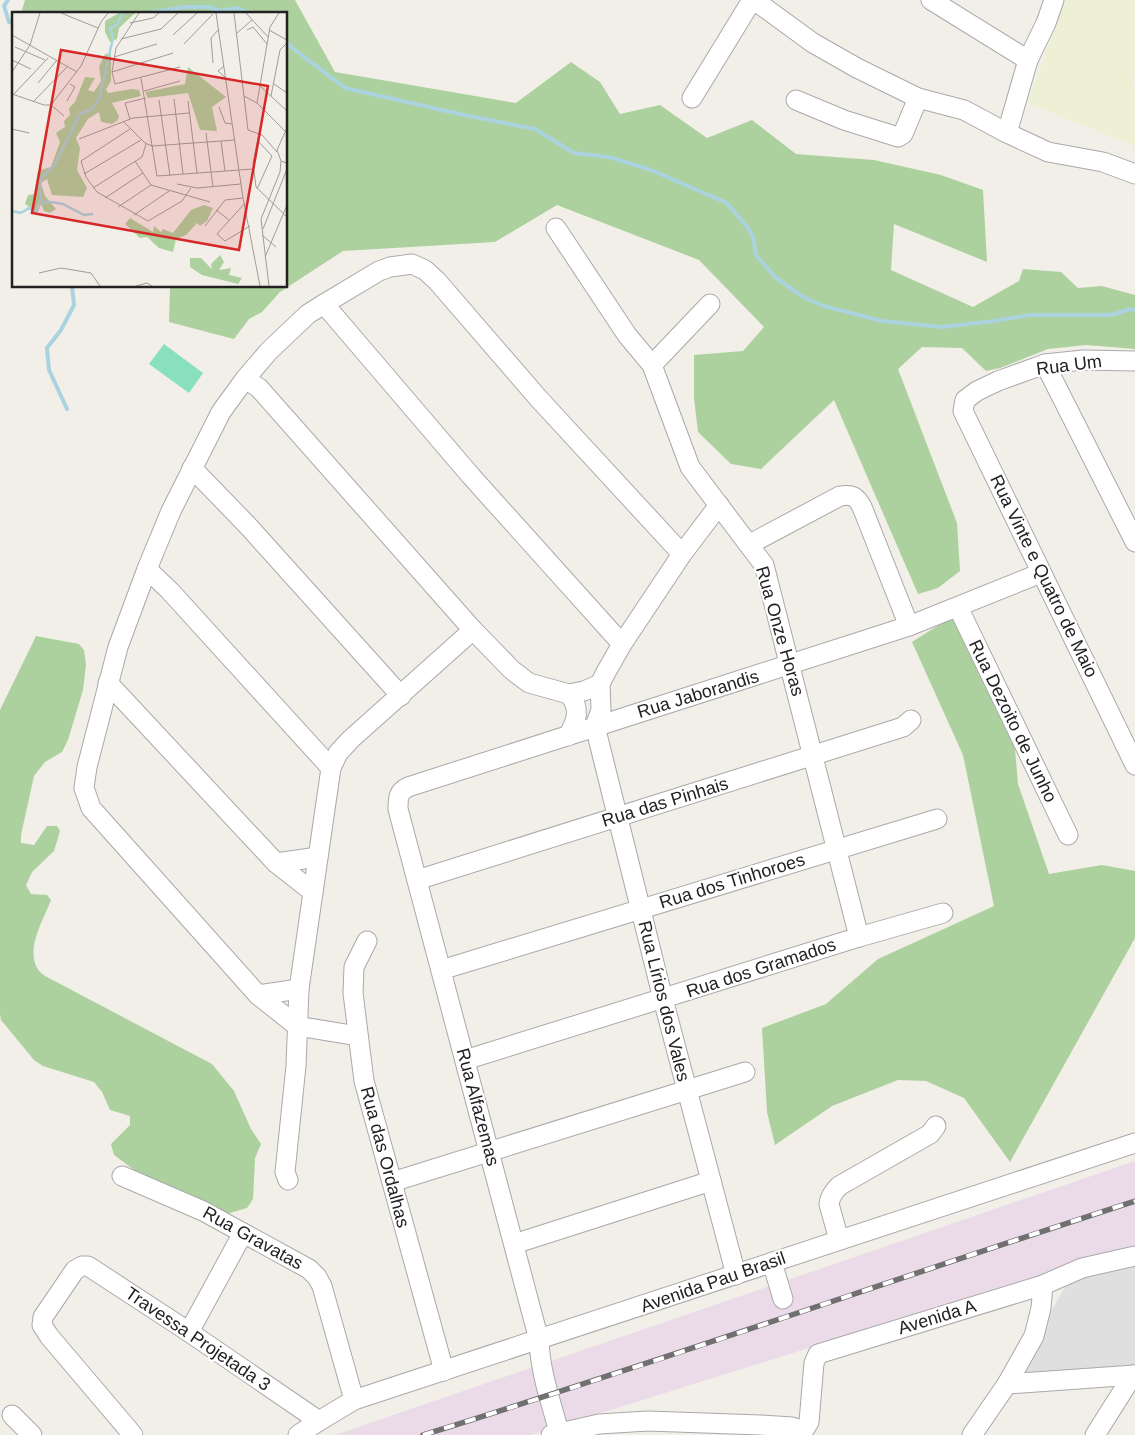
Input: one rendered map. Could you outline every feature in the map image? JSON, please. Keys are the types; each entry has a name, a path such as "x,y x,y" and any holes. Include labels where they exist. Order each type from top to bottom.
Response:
{"street":[{"path":"692,98 753,0 813,43 857,68 918,98 964,110 1048,152 1103,162 1135,174"},
{"path":"931,0 1028,60"},
{"path":"1007,133 1028,60 1046,23 1054,0"},
{"path":"796,100 844,120 898,137 903,134 918,98"},
{"name":"Rua Onze Horas","path":"556,228 628,335 652,365 690,467 750,544 768,574 859,937"},
{"path":"358,1036 297,1026 258,995 91,808 86,799 84,788 87,767 118,648 171,511 221,412 245,379 269,351 308,314 379,271 390,267 412,264 425,270 466,313 539,399 682,554"},
{"path":"324,304 471,476 622,644"},
{"path":"652,365 710,304"},
{"name":"Rua Um","path":"977,391 1017,373 1045,364 1083,360 1135,361"},
{"path":"1045,364 1135,542"},
{"path":"245,379 259,388 473,630 512,670 528,682 569,694 584,691 600,684"},
{"name":"Rua Vinte e Quatro de Maio","path":"977,391 965,400 963,411 1135,765"},
{"path":"192,468 250,528 401,696"},
{"path":"750,544 840,496 852,495 857,498 862,507 909,626"},
{"path":"595,726 601,710 600,684 622,644 682,554 719,505"},
{"path":"147,569 170,591 331,768"},
{"name":"Rua Jaborandis","path":"408,787 909,626 1041,573"},
{"name":"Rua Dezoito de Junho","path":"958,607 1068,835"},
{"path":"288,1180 285,1172 296,1066 299,989 331,768 338,753 351,740 473,630"},
{"path":"108,683 276,863 313,892"},
{"path":"568,736 576,723 578,713 575,701 569,694"},
{"name":"Rua das Pinhais","path":"417,880 814,756 903,727 911,720"},
{"name":"Rua Lírios dos Vales","path":"595,726 663,1000 736,1274"},
{"name":"Rua Alfazemas","path":"408,787 398,795 398,809 539,1340 539,1355 555,1434"},
{"name":"Rua dos Tinhoroes","path":"441,970 937,818"},
{"path":"276,863 318,857"},
{"name":"Rua dos Gramados","path":"465,1060 663,1000 859,937 943,914"},
{"name":"Rua das Ordalhas","path":"367,941 354,968 353,993 364,1081 444,1371"},
{"path":"258,995 299,989"},
{"path":"392,1182 745,1072"},
{"path":"839,1240 829,1204 829,1198 834,1191 839,1186 930,1134 936,1126"},
{"name":"Avenida Pau Brasil","path":"298,1435 354,1400 1135,1143"},
{"name":"Rua Gravatas","path":"122,1176 203,1211 309,1269 322,1286 354,1400"},
{"path":"514,1244 711,1181"},
{"path":"189,1332 243,1233"},
{"name":"Avenida A","path":"802,1434 809,1422 814,1363 818,1354 1044,1285 1082,1268 1135,1256"},
{"path":"772,1262 783,1299"},
{"name":"Travessa Projetada 3","path":"133,1435 42,1326 43,1317 75,1270 82,1266 88,1266 189,1332 319,1421"},
{"path":"972,1435 1007,1384 1034,1336 1044,1285"},
{"path":"1007,1384 1134,1375"},
{"path":"1094,1435 1134,1375"},
{"path":"12,1415 32,1435"},
{"path":"555,1434 599,1424 648,1421 757,1430 792,1427 798,1429 802,1434"}],"shaded area":[{"path":"1135,1161 1135,1249 847,1336 531,1435 335,1435"},
{"path":"1135,1249 1135,1371 1010,1381 1077,1267"}],"green space":[{"path":"25,0 295,0 335,72 516,103 571,62 600,82 620,114 660,105 707,138 752,120 796,154 874,160 941,175 983,190 987,262 894,224 891,270 973,307 1019,281 1023,269 1061,272 1078,288 1102,286 1135,295 1135,349 1086,345 1048,349 1000,368 986,371 962,348 922,347 898,369 957,523 960,571 938,588 918,594 834,400 761,469 731,464 698,432 694,398 694,355 743,351 764,327 699,260 557,205 495,242 343,251 288,287 288,12 21,12"},
{"path":"1066,0 1135,0 1135,73 1132,84 1135,87 1135,146 1027,103"},
{"path":"170,288 286,288 262,312 249,319 234,339 169,322"},
{"path":"164,344 203,373 189,393 149,364"},
{"path":"953,616 1015,749 1018,784 1049,874 1102,865 1135,871 1135,938 1010,1162 964,1098 926,1081 898,1080 832,1106 775,1145 767,1112 762,1028 826,1004 878,959 994,906 963,755 912,642"},
{"path":"36,636 79,644 84,650 86,665 83,690 68,740 62,752 45,762 34,776 21,835 21,843 34,845 47,826 57,826 60,831 54,851 32,872 26,885 31,894 47,895 51,900 37,933 34,960 39,971 45,976 212,1064 234,1091 251,1129 261,1144 255,1158 253,1199 247,1208 226,1214 156,1186 114,1155 111,1144 130,1125 130,1116 110,1110 102,1092 94,1082 43,1066 34,1060 1,1020 0,710"}],"waterway":[{"path":"8,0 4,6 9,22 12,23"},
{"path":"155,12 183,7 209,7 220,11 237,8 247,12"},
{"path":"288,45 345,88 535,129 574,153 609,157 651,170 727,203 748,228 753,237 756,255 776,278 805,298 824,306 882,321 942,327 1030,315 1111,315 1130,309 1135,310"},
{"path":"67,409 49,370 47,348 61,330 74,305 72,288"}],"railway":[{"path":"423,1435 602,1378 1135,1201"}]}
